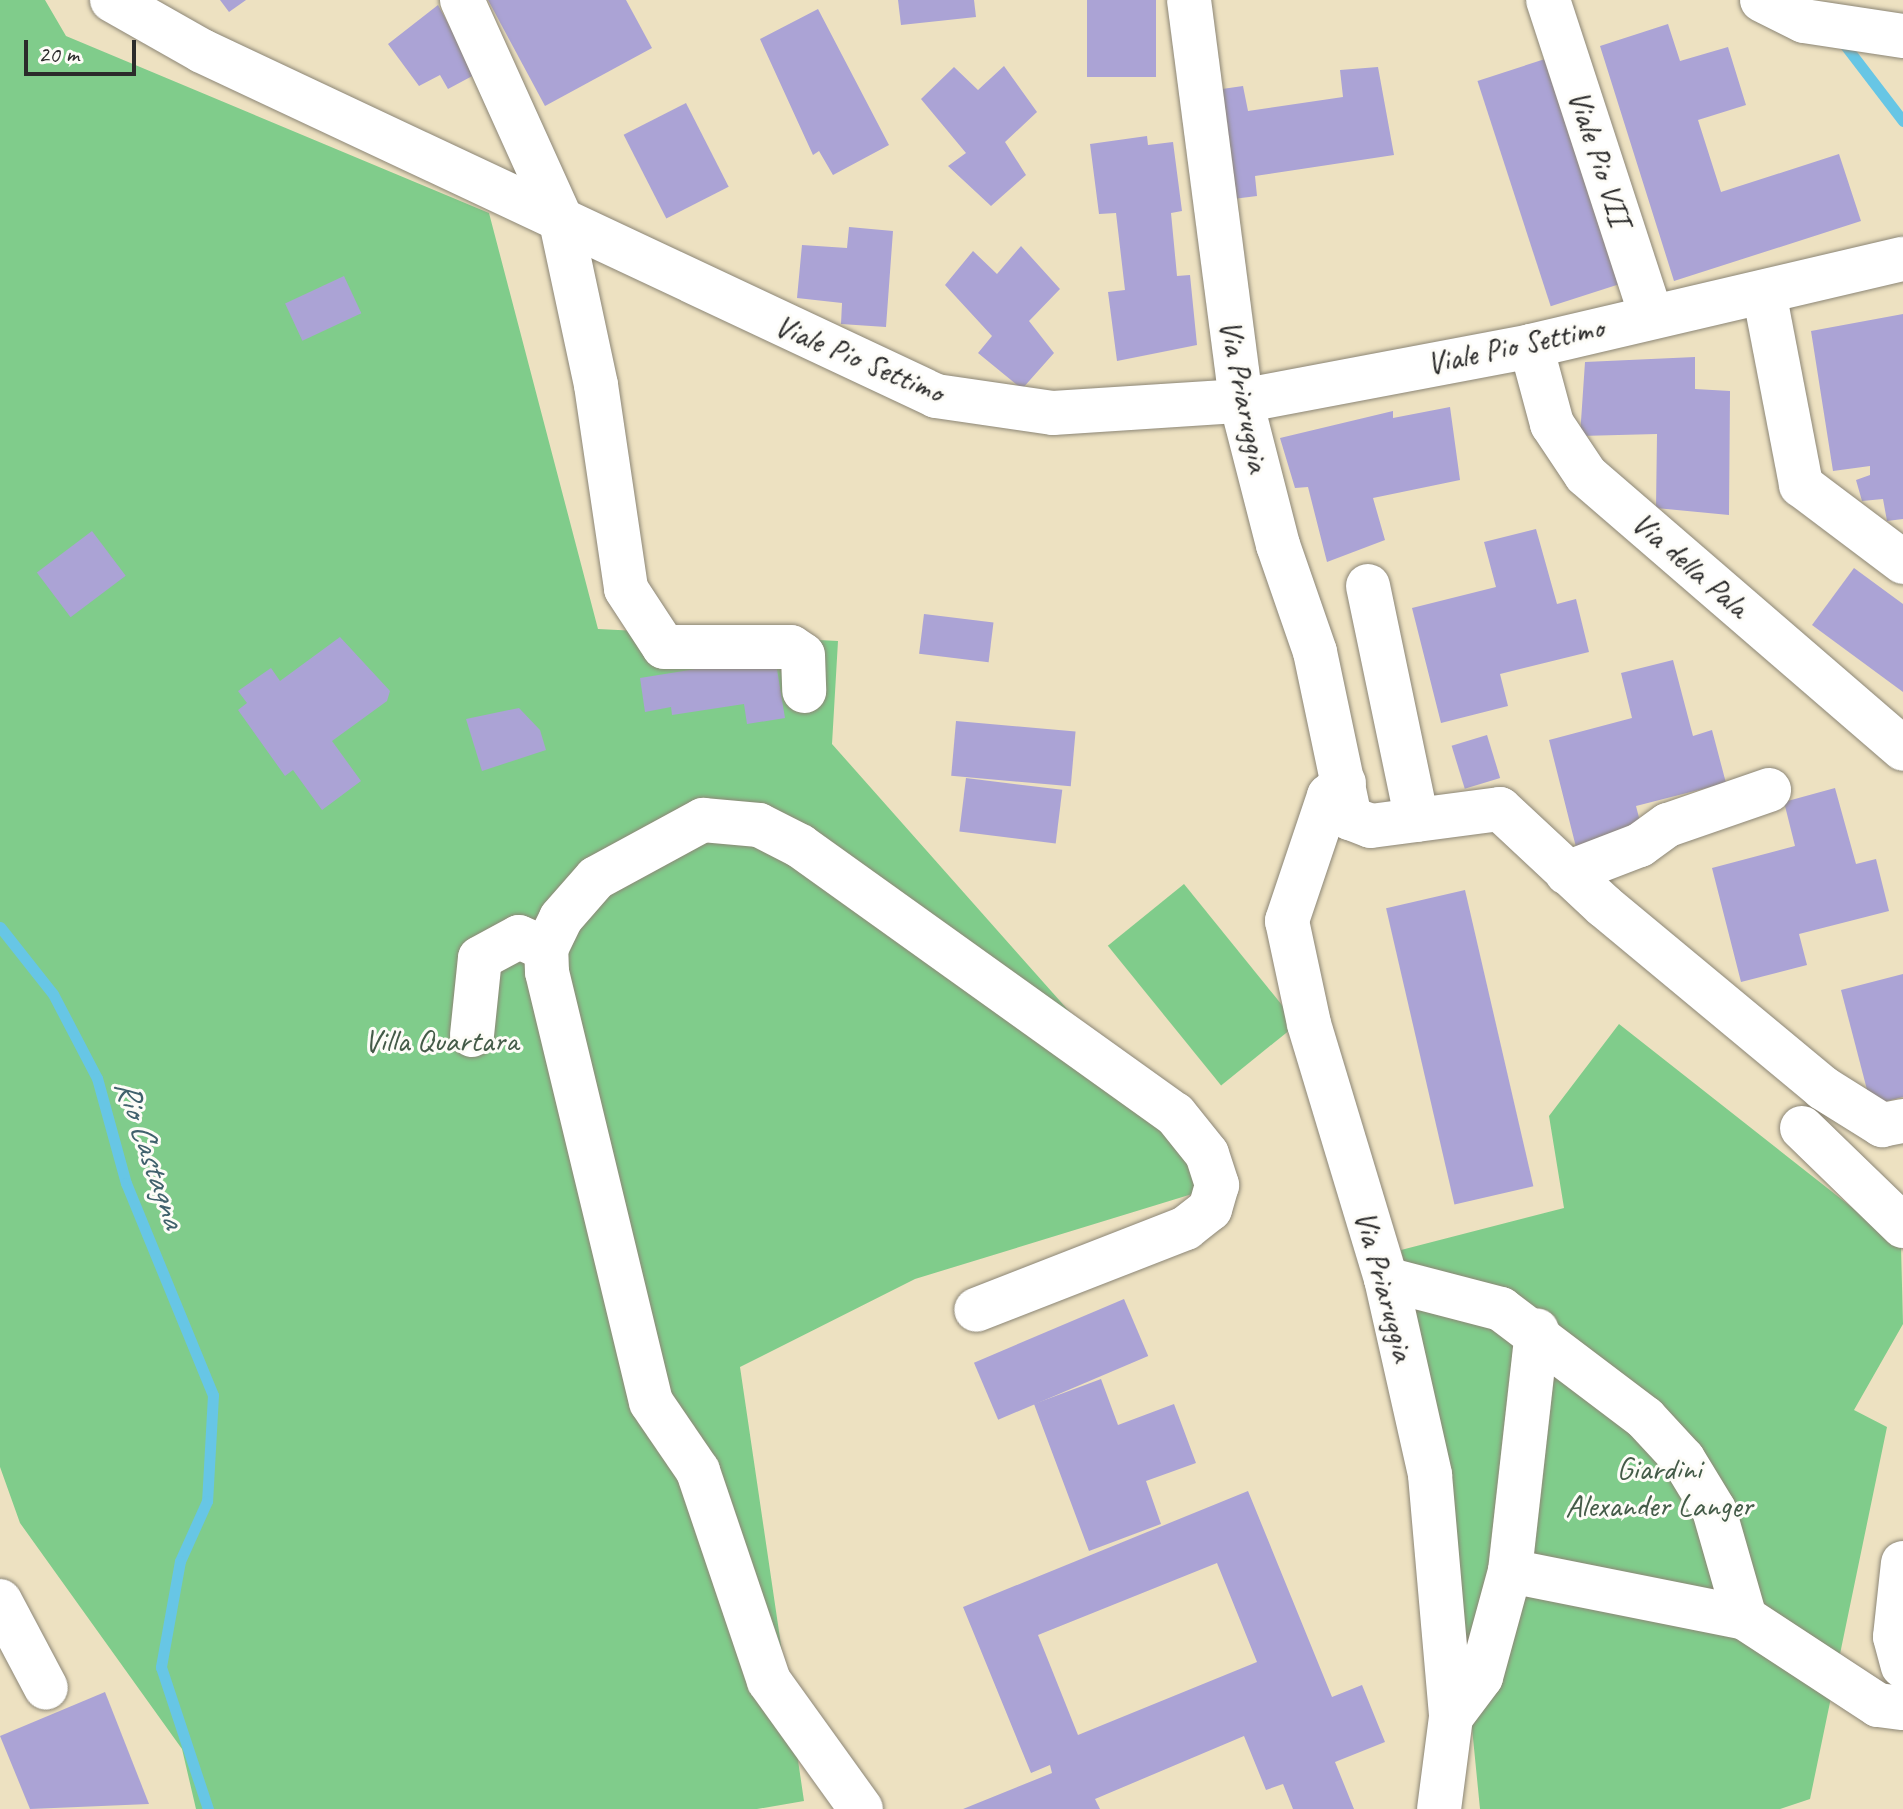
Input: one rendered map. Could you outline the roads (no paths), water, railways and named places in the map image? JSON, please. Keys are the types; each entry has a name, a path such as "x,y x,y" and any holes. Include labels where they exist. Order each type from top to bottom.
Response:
{"street":[{"name":"Viale Pio Settimo","path":"112,0 202,51 936,396 1053,413 1241,401 1531,346 1903,259"},
{"path":"462,0 560,217 596,385 626,589 664,647 791,647 803,655 804,691"},
{"name":"Via Priaruggia","path":"1189,0 1241,401 1315,652 1354,822 1417,820 1484,806 1509,816 1567,873"},
{"name":"Viale Pio VII","path":"1548,0 1651,316"},
{"path":"1762,0 1804,21 1903,36"},
{"path":"1764,292 1801,485 1903,562"},
{"name":"Via della Pala","path":"1531,346 1552,424 1586,475 1903,749"},
{"path":"1368,586 1417,820"},
{"name":"Via Priaruggia","path":"1344,783 1329,796 1287,921 1309,1024 1386,1279 1430,1475 1451,1717 1439,1809"},
{"path":"1769,790 1668,825 1640,845 1567,873 1823,1088 1882,1125 1903,1121"},
{"path":"861,1809 769,1681 698,1471 651,1402 551,1000 546,949 577,897 632,855 703,820 759,825 800,846 1175,1114 1207,1154 1217,1185 1210,1209 1186,1228 976,1310"},
{"path":"472,1035 480,958 519,937 546,949"},
{"path":"1802,1128 1903,1226"},
{"path":"1386,1279 1501,1309 1537,1331 1645,1418 1683,1459 1714,1510 1745,1618"},
{"path":"1451,1717 1481,1677 1510,1571 1537,1331"},
{"path":"1903,1563 1895,1637 1903,1666"},
{"path":"1510,1571 1745,1618 1878,1705 1903,1708"},
{"path":"0,1601 46,1688"}],"waterway":[{"path":"1841,40 1903,121"},
{"name":"Rio Castagna","path":"0,927 53,994 97,1078 126,1183 213,1395 207,1501 180,1561 161,1667 208,1809"}],"park label":[{"name":"Villa Quartara","path":"441,1041"},
{"name":"Giardini Alexander Langer","path":"1659,1488"}]}
